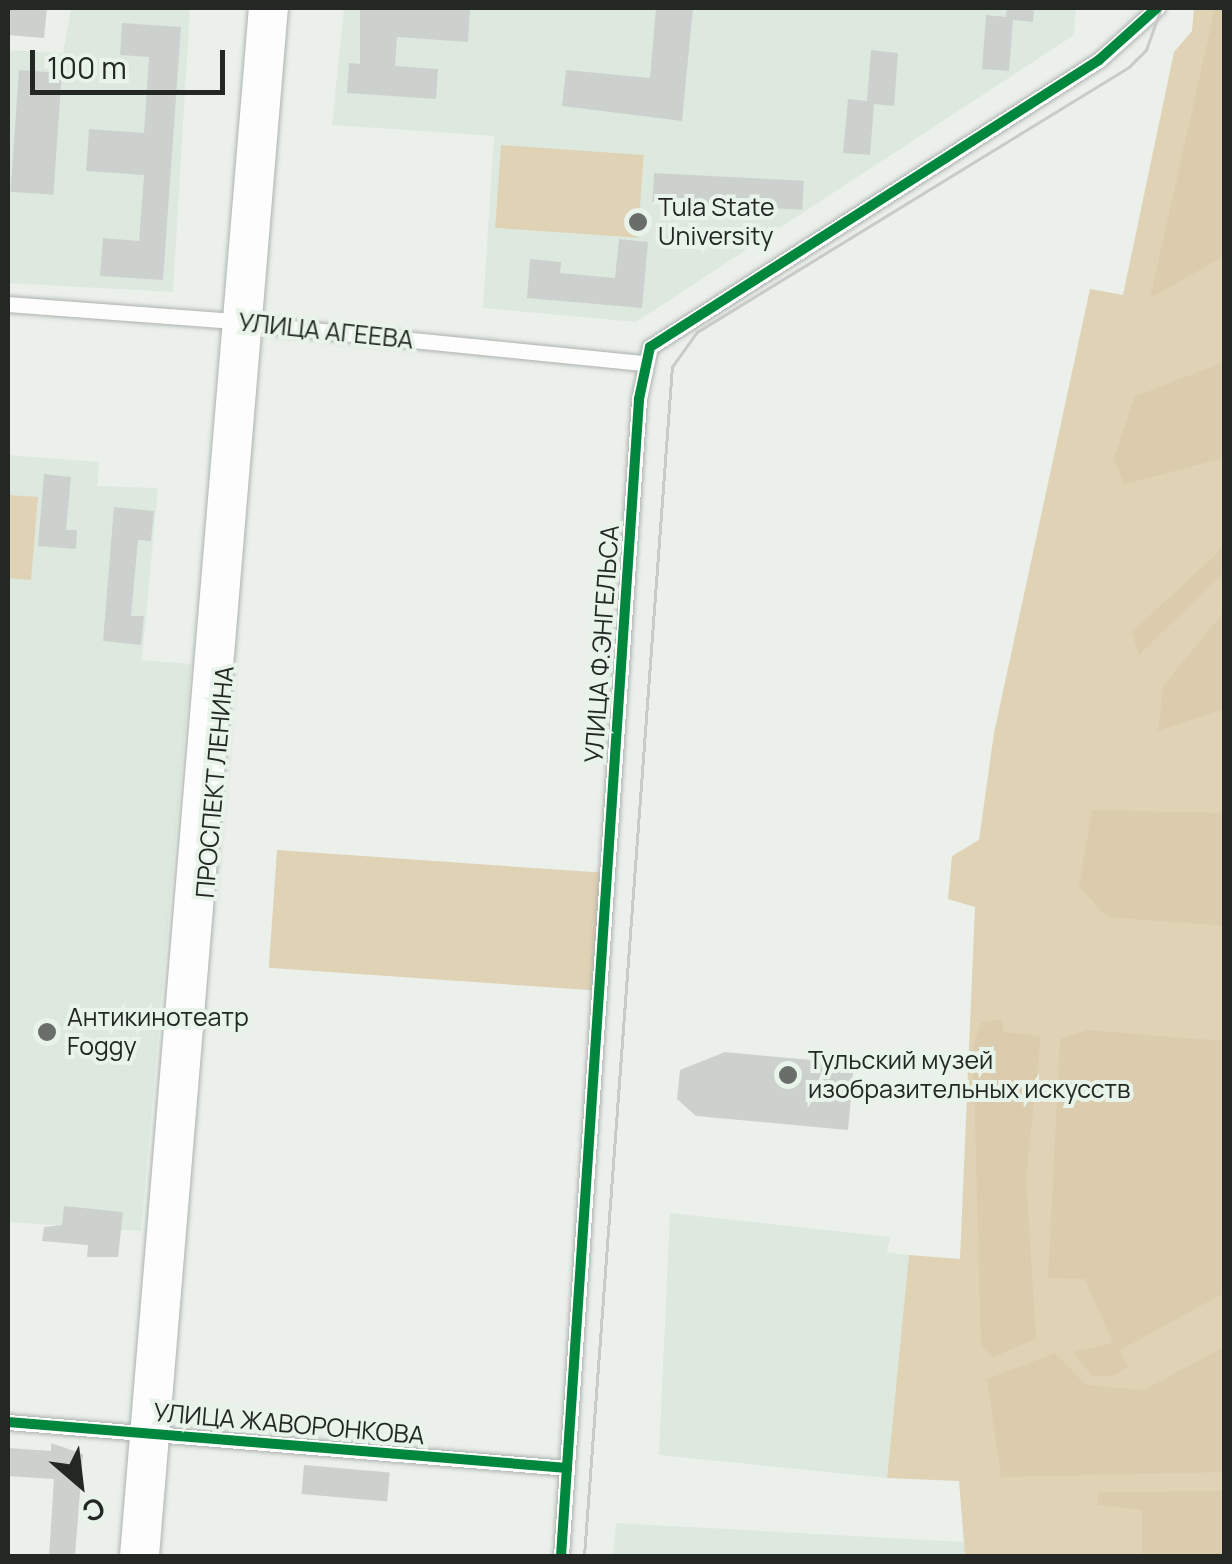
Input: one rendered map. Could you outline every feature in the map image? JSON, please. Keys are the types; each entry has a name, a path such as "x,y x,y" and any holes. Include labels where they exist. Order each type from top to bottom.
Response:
{"main road":[{"name":"ПРОСПЕКТ ЛЕНИНА","path":"243,322 258,8"},
{"name":"ПРОСПЕКТ ЛЕНИНА","path":"149,1556 150,1433 243,322 278,8"},
{"name":"ПРОСПЕКТ ЛЕНИНА","path":"130,1556 150,1433"}],"street":[{"path":"645,363 661,336 1099,60 1157,8"},
{"name":"УЛИЦА АГЕЕВА","path":"8,304 243,322 645,363"},
{"name":"УЛИЦА Ф.ЭНГЕЛЬСА","path":"561,1556 645,363"},
{"name":"УЛИЦА ЖАВОРОНКОВА","path":"8,1422 567,1468"}],"shaded area":[{"path":"71,8 190,8 173,292 8,283 8,50 63,53"},
{"name":"Tula State University","path":"344,8 1076,8 1074,35 636,322 483,308 494,136 332,125"},
{"path":"1194,8 1224,8 1224,1556 965,1556 959,1481 887,1478 909,1255 960,1259 975,907 948,899 952,856 979,840 994,733 1090,289 1123,295 1174,52 1192,31"},
{"path":"1215,8 1224,8 1224,256 1150,298"},
{"path":"501,145 644,155 638,238 495,228"},
{"path":"1224,362 1224,458 1124,484 1114,459 1134,397"},
{"path":"8,455 99,462 97,486 158,488 142,660 191,664 141,1231 8,1222"},
{"path":"8,495 38,497 31,580 8,578"},
{"path":"1224,547 1224,572 1139,655 1132,632"},
{"path":"1224,612 1224,709 1158,731 1163,686"},
{"path":"1092,810 1224,813 1224,926 1107,917 1079,887"},
{"path":"277,850 600,873 592,990 269,968"},
{"path":"1002,1020 1004,1032 1041,1036 1026,1178 1036,1339 993,1357 981,1345 973,1047 981,1022"},
{"path":"1087,1030 1224,1041 1224,1293 1120,1350 1128,1367 1112,1376 1092,1376 1073,1352 1113,1343 1085,1279 1048,1278 1060,1039"},
{"path":"670,1213 890,1237 887,1252 909,1255 887,1478 659,1455"},
{"path":"1224,1347 1224,1472 1001,1477 987,1379 1055,1353 1086,1385 1144,1390"},
{"path":"1224,1491 1224,1556 1142,1556 1142,1510 1097,1505 1099,1492"},
{"path":"616,1523 964,1542 965,1556 613,1556"}],"building":[{"path":"8,8 47,8 44,38 8,35"},
{"path":"360,8 470,8 468,42 397,37 395,66 438,69 436,99 347,93 349,63 360,64"},
{"path":"656,8 693,8 682,121 562,106 566,70 650,78"},
{"path":"1007,8 1034,8 1033,22 1013,20 1009,71 982,69 986,15 1006,17"},
{"path":"122,23 181,27 163,280 100,276 103,238 139,241 144,175 86,171 89,129 144,133 149,57 120,55"},
{"path":"871,50 898,53 894,106 874,104 870,155 843,153 848,99 867,101"},
{"path":"19,70 62,73 53,195 10,192"},
{"path":"654,173 804,181 802,210 652,202"},
{"path":"619,239 648,242 642,308 527,298 530,259 561,262 560,273 615,278"},
{"path":"44,474 71,477 66,530 77,530 76,549 38,546"},
{"path":"114,507 154,511 151,541 138,540 131,616 144,616 141,645 103,641"},
{"path":"725,1052 854,1064 848,1130 696,1116 677,1099 680,1070"},
{"path":"64,1206 123,1212 118,1257 87,1257 88,1245 42,1241 44,1227 62,1225"},
{"path":"51,1443 83,1454 75,1556 49,1556 54,1479 8,1476 8,1448 51,1451"},
{"path":"304,1465 390,1472 387,1501 301,1494"}],"tram line":[{"path":"584,1556 672,367 697,332 1129,67 1146,50 1161,8"}],"cycle path":[{"path":"561,1556 639,399 650,347 1099,60 1157,8"},
{"path":"8,1422 567,1468"}],"place":[{"name":"Tula State University","path":"638,222"},
{"name":"Антикинотеатр Foggy","path":"47,1032"},
{"name":"Тульский музей изобразительных искусств","path":"788,1075"}]}
